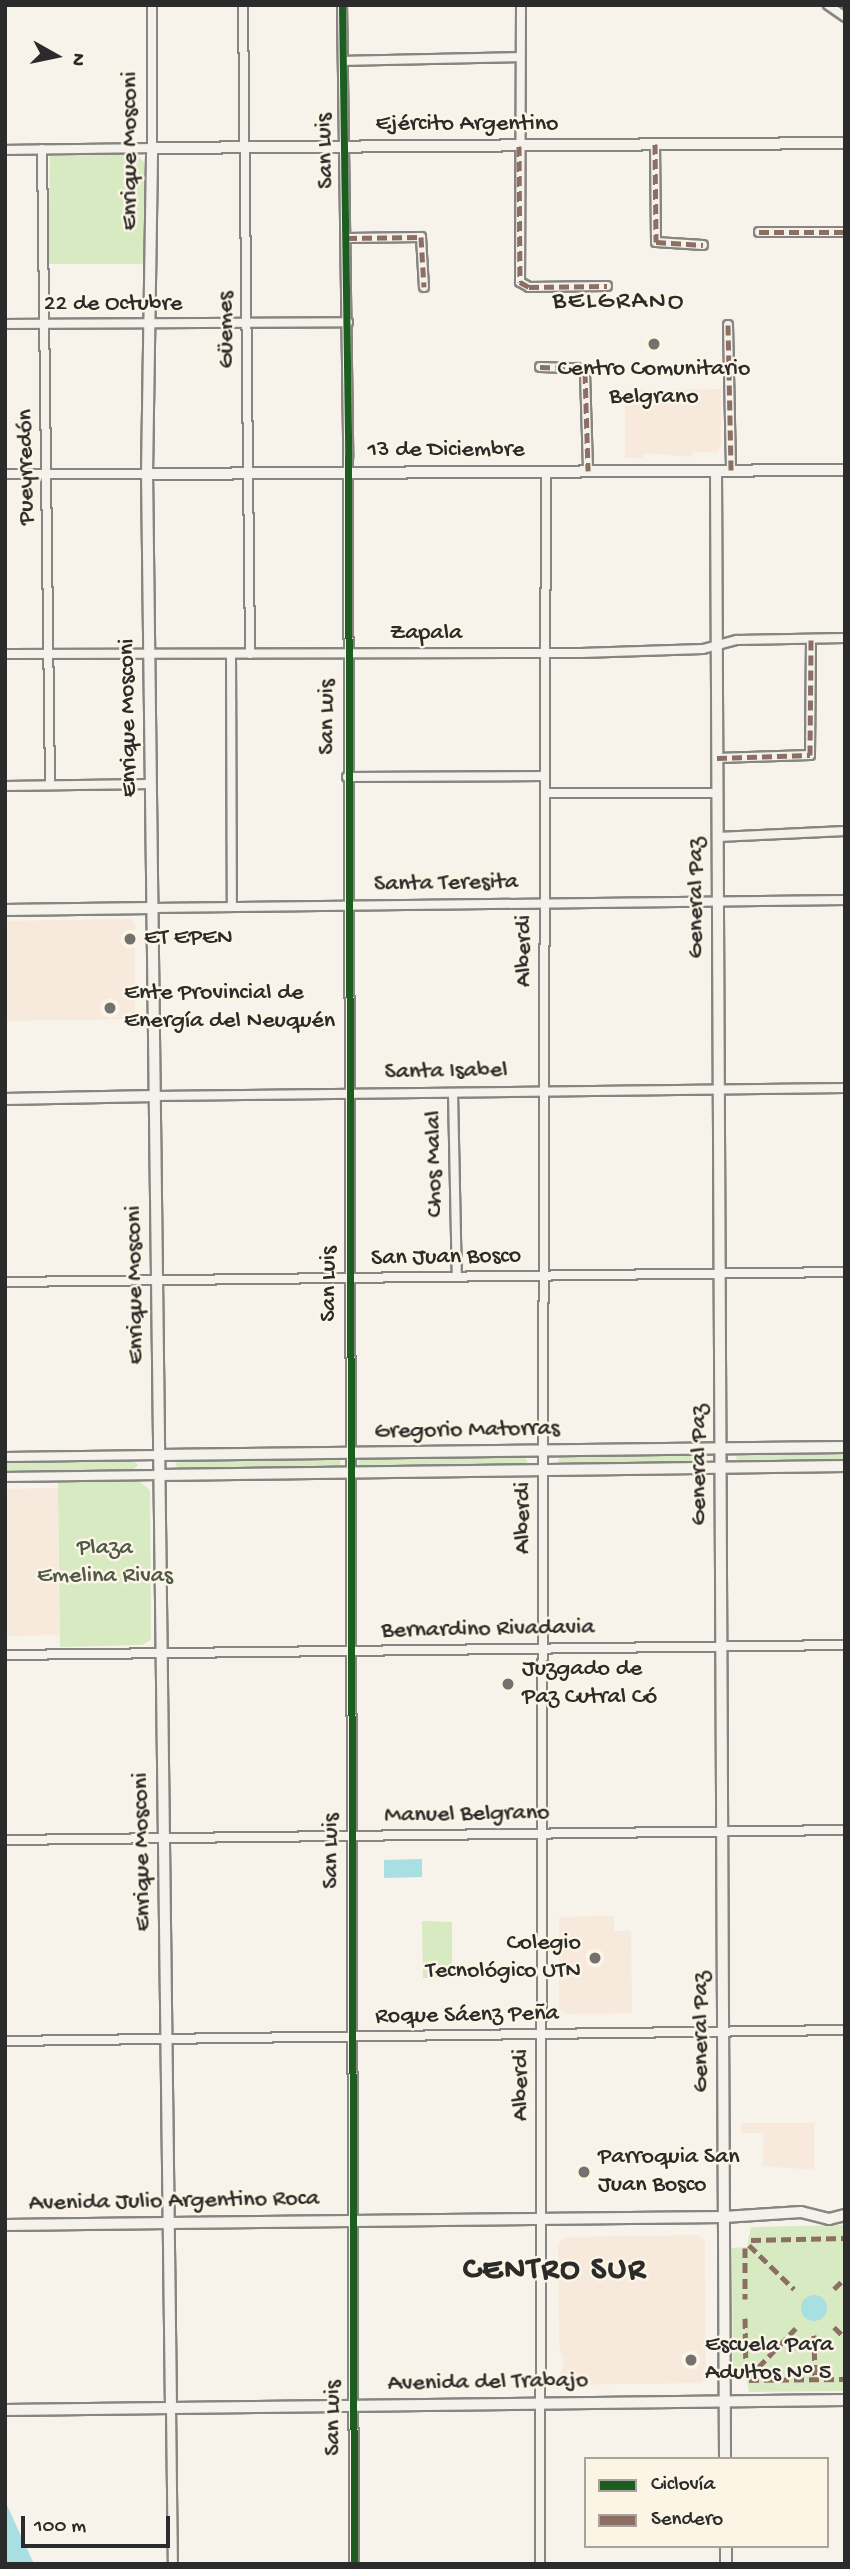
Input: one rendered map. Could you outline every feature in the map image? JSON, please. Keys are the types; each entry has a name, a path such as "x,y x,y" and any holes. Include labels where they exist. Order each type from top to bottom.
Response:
{"main road":[{"name":"Ejército Argentino","path":"152,148 845,143"},
{"name":"Enrique Mosconi","path":"152,148 147,474 171,2408"},
{"name":"Santa Teresita","path":"5,910 152,908"},
{"name":"Santa Isabel","path":"5,1098 155,1096"},
{"name":"Gregorio Matorras","path":"159,1455 845,1447"},
{"name":"Gregorio Matorras","path":"159,1475 845,1466"},
{"name":"Avenida Julio Argentino Roca","path":"5,2225 169,2224"},
{"name":"Avenida del Trabajo","path":"5,2410 171,2408"}],"street":[{"name":"Enrique Mosconi","path":"152,5 152,148"},
{"name":"Güemes","path":"243,5 250,654"},
{"name":"San Luis","path":"342,5 348,322 347,778 354,2564"},
{"path":"521,5 520,282 529,287 607,286"},
{"path":"828,5 845,17"},
{"path":"343,61 520,57"},
{"path":"655,144 656,242 703,245"},
{"name":"Ejército Argentino","path":"5,150 152,148"},
{"name":"Pueyrredón","path":"42,149 50,785"},
{"path":"759,232 845,232"},
{"path":"347,238 421,237 424,288"},
{"name":"22 de Octubre","path":"5,324 348,322"},
{"path":"728,325 731,470"},
{"path":"540,368 578,368 586,373 588,471"},
{"name":"13 de Diciembre","path":"5,474 845,470"},
{"name":"Alberdi","path":"540,2564 546,471"},
{"name":"General Paz","path":"716,471 725,2457"},
{"name":"Zapala","path":"5,654 545,653 845,638"},
{"path":"718,758 810,755 811,639"},
{"path":"231,654 232,907"},
{"path":"347,778 545,776"},
{"path":"5,786 151,784"},
{"path":"545,793 718,793"},
{"path":"718,837 845,831"},
{"name":"Santa Teresita","path":"152,908 845,900"},
{"name":"Santa Isabel","path":"155,1096 845,1088"},
{"name":"Chos Malal","path":"453,1093 457,1277"},
{"name":"San Juan Bosco","path":"5,1282 845,1272"},
{"name":"Gregorio Matorras","path":"5,1457 159,1455"},
{"name":"Gregorio Matorras","path":"5,1477 159,1475"},
{"name":"Bernardino Rivadavia","path":"5,1655 845,1645"},
{"name":"Manuel Belgrano","path":"5,1840 845,1830"},
{"name":"Roque Sáenz Peña","path":"5,2041 845,2030"},
{"name":"Avenida Julio Argentino Roca","path":"169,2224 724,2217 801,2212 829,2219 845,2215"},
{"name":"Avenida del Trabajo","path":"171,2408 845,2400"},
{"name":"Enrique Mosconi","path":"171,2408 173,2564"}],"shaded area":[{"path":"721,389 721,447 717,452 693,452 692,457 644,453 643,458 625,458 625,390"},
{"path":"130,919 135,924 135,1019 5,1021 5,921"},
{"path":"58,1488 59,1635 5,1636 5,1489"},
{"name":"Colegio Tecnológico UTN","path":"614,1916 614,1931 631,1931 632,2013 565,2014 559,2009 559,1917"},
{"path":"741,2123 814,2123 814,2170 763,2166 763,2133 741,2133"},
{"path":"699,2235 705,2241 706,2377 700,2383 565,2385 559,2380 564,2361 559,2345 558,2244 566,2237"}],"green space":[{"path":"134,152 144,162 144,264 48,264 50,156"},
{"path":"845,1451 845,1462 739,1463 736,1458 738,1453"},
{"path":"698,1454 701,1463 562,1466 558,1461 562,1455"},
{"path":"522,1456 528,1461 524,1466 361,1468 358,1462 361,1458"},
{"path":"340,1458 341,1468 179,1470 175,1464 180,1460"},
{"path":"132,1460 138,1465 132,1471 5,1472 5,1462"},
{"name":"Plaza Emelina Rivas","path":"139,1481 150,1490 151,1640 142,1645 60,1647 58,1482"},
{"path":"422,1921 452,1922 452,1978 423,1978"},
{"path":"845,2225 845,2391 749,2392 746,2376 733,2376 732,2248 747,2247 751,2227"}],"water":[{"path":"422,1859 422,1877 384,1878 384,1860"},
{"path":"814,2295 823,2299 827,2308 823,2317 814,2321 805,2317 801,2308 805,2299"},
{"path":"5,2501 34,2564 5,2564"}],"marked path":[{"path":"655,144 656,242 703,245"},
{"path":"519,146 520,282 529,287 607,286"},
{"path":"759,232 845,232"},
{"path":"347,238 421,237 424,287"},
{"path":"728,325 731,470"},
{"path":"540,367 577,368 585,373 588,471"},
{"path":"717,758 810,755 811,639"},
{"path":"751,2240 845,2238"},
{"path":"749,2245 794,2289"},
{"path":"745,2248 745,2299"},
{"path":"834,2289 845,2278"},
{"path":"745,2318 746,2376"},
{"path":"834,2327 845,2338"},
{"path":"748,2378 796,2328"},
{"path":"814,2335 815,2379"},
{"path":"749,2380 845,2379"}],"cycle path":[{"path":"342,5 348,456 354,2564"}],"place":[{"name":"Centro Comunitario Belgrano","path":"654,344"},
{"name":"ET EPEN","path":"130,939"},
{"name":"Ente Provincial de Energía del Neuquén","path":"110,1008"},
{"name":"Juzgado de Paz Cutral Có","path":"508,1684"},
{"name":"Colegio Tecnológico UTN","path":"595,1958"},
{"name":"Parroquia San Juan Bosco","path":"584,2172"},
{"name":"Escuela Para Adultos N° 5","path":"691,2360"}],"district":[{"name":"BELGRANO","path":"619,303"},
{"name":"CENTRO SUR","path":"555,2271"}]}
